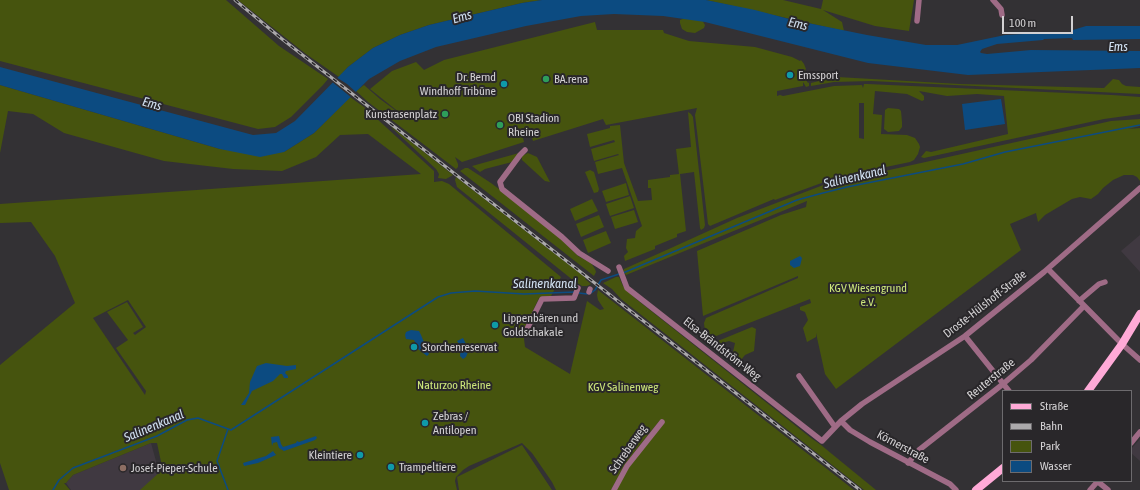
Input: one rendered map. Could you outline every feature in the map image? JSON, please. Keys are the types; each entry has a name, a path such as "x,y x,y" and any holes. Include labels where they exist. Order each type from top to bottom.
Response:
{"main road":[{"path":"1089,390 1122,344 1140,314"},
{"path":"976,490 1002,469"}],"street":[{"path":"917,22 919,0"},
{"path":"993,0 999,5 1002,15"},
{"path":"525,150 500,182 502,188 562,237 579,253 608,271"},
{"name":"Droste-Hülshoff-Straße","path":"822,441 835,427 862,404 965,336 1048,269 1140,188"},
{"name":"Elsa-Brändström-Weg","path":"619,267 627,288 822,441"},
{"path":"1048,269 1122,344 1140,360"},
{"name":"Reuterstraße","path":"908,463 919,450 1004,384 1031,360 1099,284 1105,282"},
{"path":"526,334 526,331 542,300 574,298 576,291"},
{"path":"965,336 1008,390"},
{"path":"799,376 835,427"},
{"name":"Schreberweg","path":"614,490 627,466 662,422"},
{"name":"Körnerstraße","path":"841,422 850,430 908,463 950,484 956,490"},
{"path":"1132,442 1140,432"},
{"path":"1090,490 1097,482"},
{"path":"1099,482 1108,490"}],"shaded area":[{"path":"1140,235 1140,272 1121,251"},
{"path":"1140,439 1140,461 1132,454 1132,448"},
{"name":"Josef-Pieper-Schule","path":"151,443 164,490 71,490 66,483 73,475"}],"green space":[{"path":"0,0 226,0 279,46 328,79 291,117 275,127 258,129 0,61"},
{"path":"238,0 542,0 522,3 429,25 400,35 373,48 348,67 339,77 306,54"},
{"path":"706,0 783,0 821,9 823,0 914,0 909,31 875,26 823,10 842,22 844,31"},
{"path":"685,18 702,20 705,25 704,28 695,33 687,32 682,29 680,23 680,20"},
{"name":"OBI Stadion Rheine","path":"595,22 597,30 663,30 664,33 689,41 755,47 792,57 800,61 801,60 806,69 807,82 809,83 809,86 806,87 803,82 803,86 777,91 777,96 834,86 862,85 863,88 864,84 1112,95 1140,97 1140,114 1104,119 924,158 921,157 926,151 931,152 1008,134 1004,96 977,94 947,96 919,91 924,96 924,100 922,101 907,94 875,91 873,114 882,115 881,134 907,135 915,138 920,147 914,160 838,177 775,200 774,199 710,226 708,224 695,115 697,108 606,125 603,119 533,141 529,130 522,134 524,142 462,162 455,157 458,164 456,169 368,102 356,91 364,85 410,121 370,89 392,71 416,62 424,70 444,60","holes":["859,103 864,103 864,139 859,138"]},
{"path":"837,77 960,84 1104,88 1113,79 1119,80 1126,86 1140,87 1140,94 871,81 834,82 811,86 811,83"},
{"path":"0,85 220,149 284,152 314,133 350,97 364,107 434,171 434,182 442,181 449,184 561,277 550,298 539,298 523,331 525,347 570,374 587,301 600,310 604,309 598,300 598,290 854,490 612,490 660,420 624,466 611,490 556,490 532,453 522,443 463,470 456,477 455,481 457,490 140,490 161,471 163,471 157,443 151,443 73,475 66,483 64,483 70,490 9,490 0,463 0,365 75,303 55,256 31,222 0,223 0,204 421,174 368,134 340,135 316,157 282,171 233,169 164,161 64,133 33,114 8,111 0,153","holes":["128,300 146,327 135,335 133,333 143,327 127,302 107,312 128,340 116,348 146,391 145,395 93,318"]},
{"path":"888,108 899,109 901,111 902,127 899,131 888,132 884,129 885,110"},
{"path":"688,112 693,117 705,225 704,228 701,230 700,228 694,172 680,174 686,231 677,234 677,237 655,246 655,249 625,261 624,256 628,252 626,248 627,239 635,238 636,231 642,226 622,168 598,174 595,162 619,155 618,154 594,161 591,149 615,142 614,140 590,147 587,134 610,128 610,126 620,125 624,163 638,201 652,200 651,188 648,188 648,180 670,177 670,175 679,174 676,149 691,147"},
{"name":"KGV Wiesengrund e.V.","path":"1140,119 1140,126 1128,129 1140,128 1140,181 1133,175 1124,175 1113,180 1091,199 1080,197 1072,199 1045,215 1038,222 1036,213 1010,224 1021,250 836,389 825,374 816,333 816,337 807,342 803,328 808,320 805,312 800,310 800,307 811,303 810,299 706,340 704,323 706,318 798,278 798,276 703,316 697,251 781,215 806,207 807,201 626,275 623,271 624,269 737,218 826,184 1111,121"},
{"path":"392,127 453,175 446,179 438,178 439,174 436,169"},
{"path":"519,153 512,162 485,169 480,172 472,166"},
{"path":"528,153 537,157 550,182 545,181 522,160 522,156"},
{"path":"468,168 491,183 535,216 578,256 591,263 596,272 594,276 460,171"},
{"path":"590,170 594,172 599,189 598,192 594,193 585,172"},
{"path":"456,177 586,278 585,279 591,284 582,286 574,281 457,187 455,180"},
{"path":"626,183 629,195 606,202 602,191"},
{"path":"630,196 634,208 610,216 606,204"},
{"path":"592,199 598,211 575,221 570,209"},
{"path":"634,210 638,222 615,229 611,217"},
{"path":"599,215 604,227 581,237 576,224"},
{"path":"606,231 611,243 588,253 583,240"},
{"path":"619,277 623,286 636,299 876,490 864,490 621,299 612,289 603,283"},
{"path":"752,327 756,329 754,351 745,355 741,360 736,359 733,352 735,343 729,341 716,345 713,344 713,343"},
{"path":"522,445 552,490 459,490 457,477"}],"water":[{"name":"Ems","path":"542,0 706,0 755,10 793,20 926,45 957,45 1005,35 1043,33 1072,34 1073,30 1086,26 1140,26 1140,39 1044,39 997,44 982,49 980,52 987,54 1031,50 1140,51 1140,68 968,75 868,63 705,22 663,16 614,14 581,16 526,26 436,47 400,61 369,79 314,133 284,152 260,157 220,149 0,85 0,67 253,135 276,133 295,121 348,67 373,48 400,35 429,25 522,3"},
{"path":"1001,99 1005,124 965,130 962,104"},
{"path":"800,256 802,258 800,266 794,268 790,265 790,261"},
{"path":"411,330 419,331 429,354 427,356 418,349 414,340 406,339 406,332"},
{"path":"463,338 468,352 466,357 463,359 460,356 461,347 457,341"},
{"path":"266,363 287,366 296,365 296,369 286,371 285,373 288,378 284,378 282,374 280,374 273,381 252,391 245,405 241,405 249,393 250,382 257,366"},
{"path":"279,436 283,447 296,443 297,441 299,442 316,436 317,438 284,451 279,448 277,442 273,443 272,446 271,437"},
{"path":"273,451 276,455 258,463 244,466 243,463 266,456"}],"pier":[{"path":"336,77 357,93 352,98 331,81"}],"waterway":[{"name":"Salinenkanal","path":"623,273 797,200 847,187 963,164 1005,152 1140,125"},
{"name":"Salinenkanal","path":"591,293 595,290 601,280 619,274"},
{"name":"Salinenkanal","path":"53,490 59,480 73,468 157,436 187,420 198,418 231,430 438,297 451,293 475,291 524,294 575,292"},
{"name":"Salinenkanal","path":"579,293 587,294"},
{"path":"228,429 217,461 228,490"}],"railway":[{"path":"235,0 282,39 860,490"}],"place":[{"name":"Emssport","path":"790,75"},
{"name":"BA.rena","path":"546,79"},
{"name":"Dr. Bernd Windhoff Tribüne","path":"504,84"},
{"name":"Kunstrasenplatz","path":"445,114"},
{"name":"OBI Stadion Rheine","path":"500,125"},
{"name":"Lippenbären und Goldschakale","path":"495,325"},
{"name":"Storchenreservat","path":"414,347"},
{"name":"Zebras / Antilopen","path":"425,423"},
{"name":"Kleintiere","path":"360,455"},
{"name":"Trampeltiere","path":"391,467"},
{"name":"Josef-Pieper-Schule","path":"123,468"}],"park label":[{"name":"Naturzoo Rheine","path":"454,385"},
{"name":"KGV Salinenweg","path":"623,387"}]}
